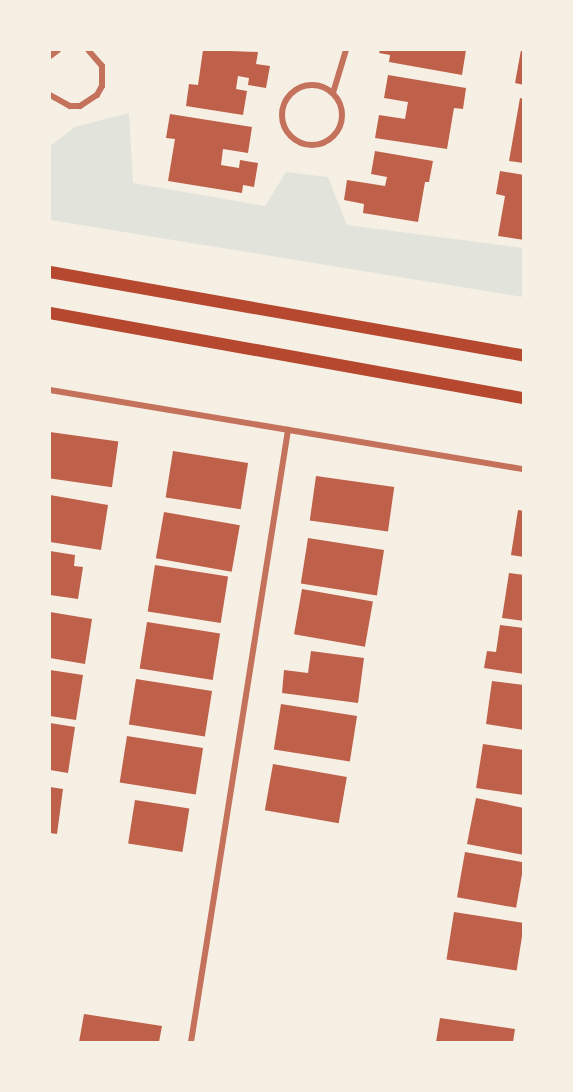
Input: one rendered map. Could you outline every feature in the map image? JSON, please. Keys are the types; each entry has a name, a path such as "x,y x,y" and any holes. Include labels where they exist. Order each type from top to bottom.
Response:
{"main road":[{"path":"50,272 524,356"},
{"path":"50,313 524,398"}],"street":[{"path":"50,56 58,50"},
{"path":"50,95 70,106 80,106 97,94 102,86 102,66 88,50"},
{"path":"333,93 316,85 290,94 282,111 291,137 310,146 330,140 337,132 342,112 333,93 346,50"},
{"path":"50,390 524,469"},
{"path":"191,1042 288,430"}],"shaded area":[{"path":"129,113 133,183 265,206 286,172 328,177 347,225 523,248 523,297 50,220 50,146 75,127"}],"building":[{"path":"203,50 258,52 256,64 270,66 266,88 248,85 249,78 238,76 236,89 247,91 243,115 186,106 189,84 198,85"},
{"path":"380,50 466,50 462,75 389,62 390,55 379,53"},
{"path":"521,50 524,50 524,85 515,83"},
{"path":"388,75 466,88 463,109 454,108 447,149 375,138 379,115 405,119 408,102 384,98"},
{"path":"520,98 524,99 524,163 509,161"},
{"path":"170,114 252,127 248,153 223,149 221,165 239,168 240,160 258,163 254,187 243,185 242,193 168,181 175,139 166,138"},
{"path":"375,151 433,161 429,182 425,182 418,222 363,213 364,204 344,200 347,180 385,186 387,177 371,174"},
{"path":"500,171 524,175 524,240 498,236 505,196 496,194"},
{"path":"50,432 118,442 112,487 50,478"},
{"path":"173,451 248,463 241,509 166,497"},
{"path":"316,476 394,487 388,532 310,521"},
{"path":"50,495 108,505 101,550 50,542"},
{"path":"518,510 524,511 524,557 511,555"},
{"path":"164,512 240,525 232,572 156,558"},
{"path":"308,538 384,550 377,595 301,583"},
{"path":"50,551 75,555 74,566 83,567 78,599 50,595"},
{"path":"155,565 228,577 221,623 148,611"},
{"path":"509,573 524,575 524,621 502,618"},
{"path":"302,589 373,602 365,647 294,634"},
{"path":"50,612 92,619 85,664 50,658"},
{"path":"147,622 220,634 213,680 140,668"},
{"path":"500,625 524,628 524,674 484,668 487,651 496,652"},
{"path":"311,651 364,658 358,703 282,693 284,670 308,673"},
{"path":"50,670 83,675 76,720 50,716"},
{"path":"136,679 212,691 205,736 129,724"},
{"path":"492,681 524,685 524,730 486,724"},
{"path":"281,704 357,716 350,761 274,749"},
{"path":"50,723 75,727 68,773 50,770"},
{"path":"127,736 203,748 196,794 120,782"},
{"path":"483,744 524,750 524,795 476,788"},
{"path":"273,764 347,777 339,823 265,810"},
{"path":"50,787 63,789 57,834 50,833"},
{"path":"476,798 524,808 524,855 467,844"},
{"path":"135,800 189,809 182,852 128,843"},
{"path":"465,852 524,862 516,908 457,897"},
{"path":"454,912 524,923 517,971 446,959"},
{"path":"84,1014 162,1026 159,1042 79,1042"},
{"path":"440,1018 515,1029 513,1042 436,1042"}]}
